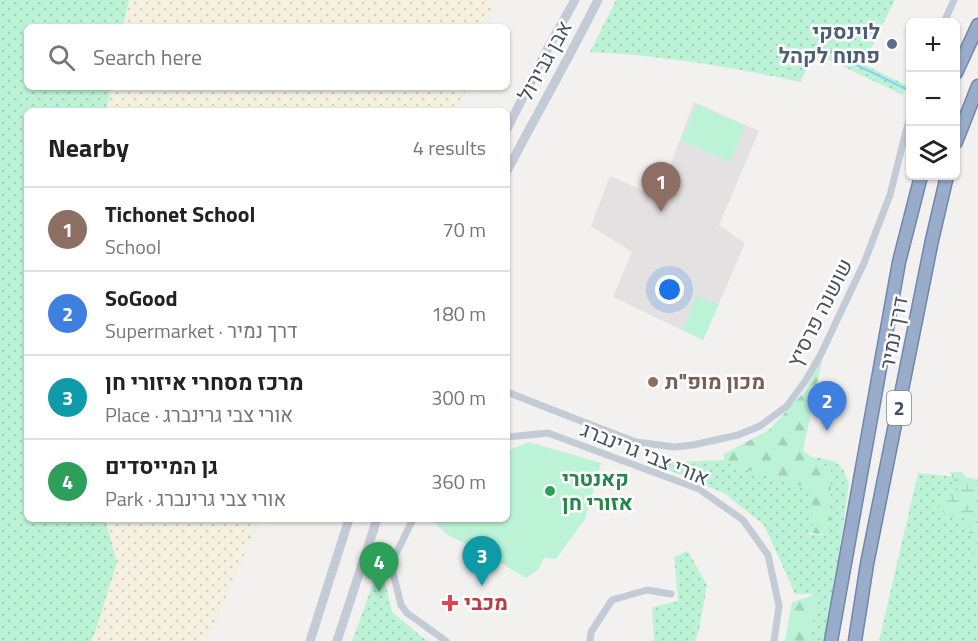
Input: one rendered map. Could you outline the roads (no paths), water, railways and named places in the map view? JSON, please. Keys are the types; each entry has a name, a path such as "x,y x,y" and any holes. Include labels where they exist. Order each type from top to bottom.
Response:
{"highway":[{"path":"956,72 978,25"},
{"path":"960,132 978,86"},
{"name":"דרך נמיר","path":"831,641 899,262 920,180"},
{"name":"דרך נמיר","path":"855,641 867,564 946,180"}],"street":[{"name":"אבן גבירול","path":"510,123 575,0"},
{"name":"אבן גבירול","path":"510,165 598,0"},
{"path":"946,18 954,0"},
{"name":"שושנה פרסיץ","path":"510,393 636,442 674,447 738,435 760,426 787,406 821,354 864,263 876,232 890,195 908,126"},
{"name":"אורי צבי גרינברג","path":"510,437 548,433 699,489 743,520 768,555 779,606 774,641"},
{"path":"310,641 348,522"},
{"path":"338,641 376,522"},
{"path":"412,522 391,564 400,605 407,613 446,641"},
{"path":"590,641 591,632 612,600 646,590 671,594"}],"waterway":[{"path":"816,45 906,89"}],"place":[{"name":"לוינסקי פתוח לקהל","path":"892,44"},
{"name":"Tichonet School","path":"661,212"},
{"name":"מכון מופ\"ת","path":"653,382"},
{"name":"SoGood","path":"827,431"},
{"name":"קאנטרי אזורי חן","path":"550,491"},
{"name":"מרכז מסחרי איזורי חן","path":"482,586"},
{"name":"גן המייסדים","path":"379,592"},
{"name":"מכבי","path":"450,603"}]}
